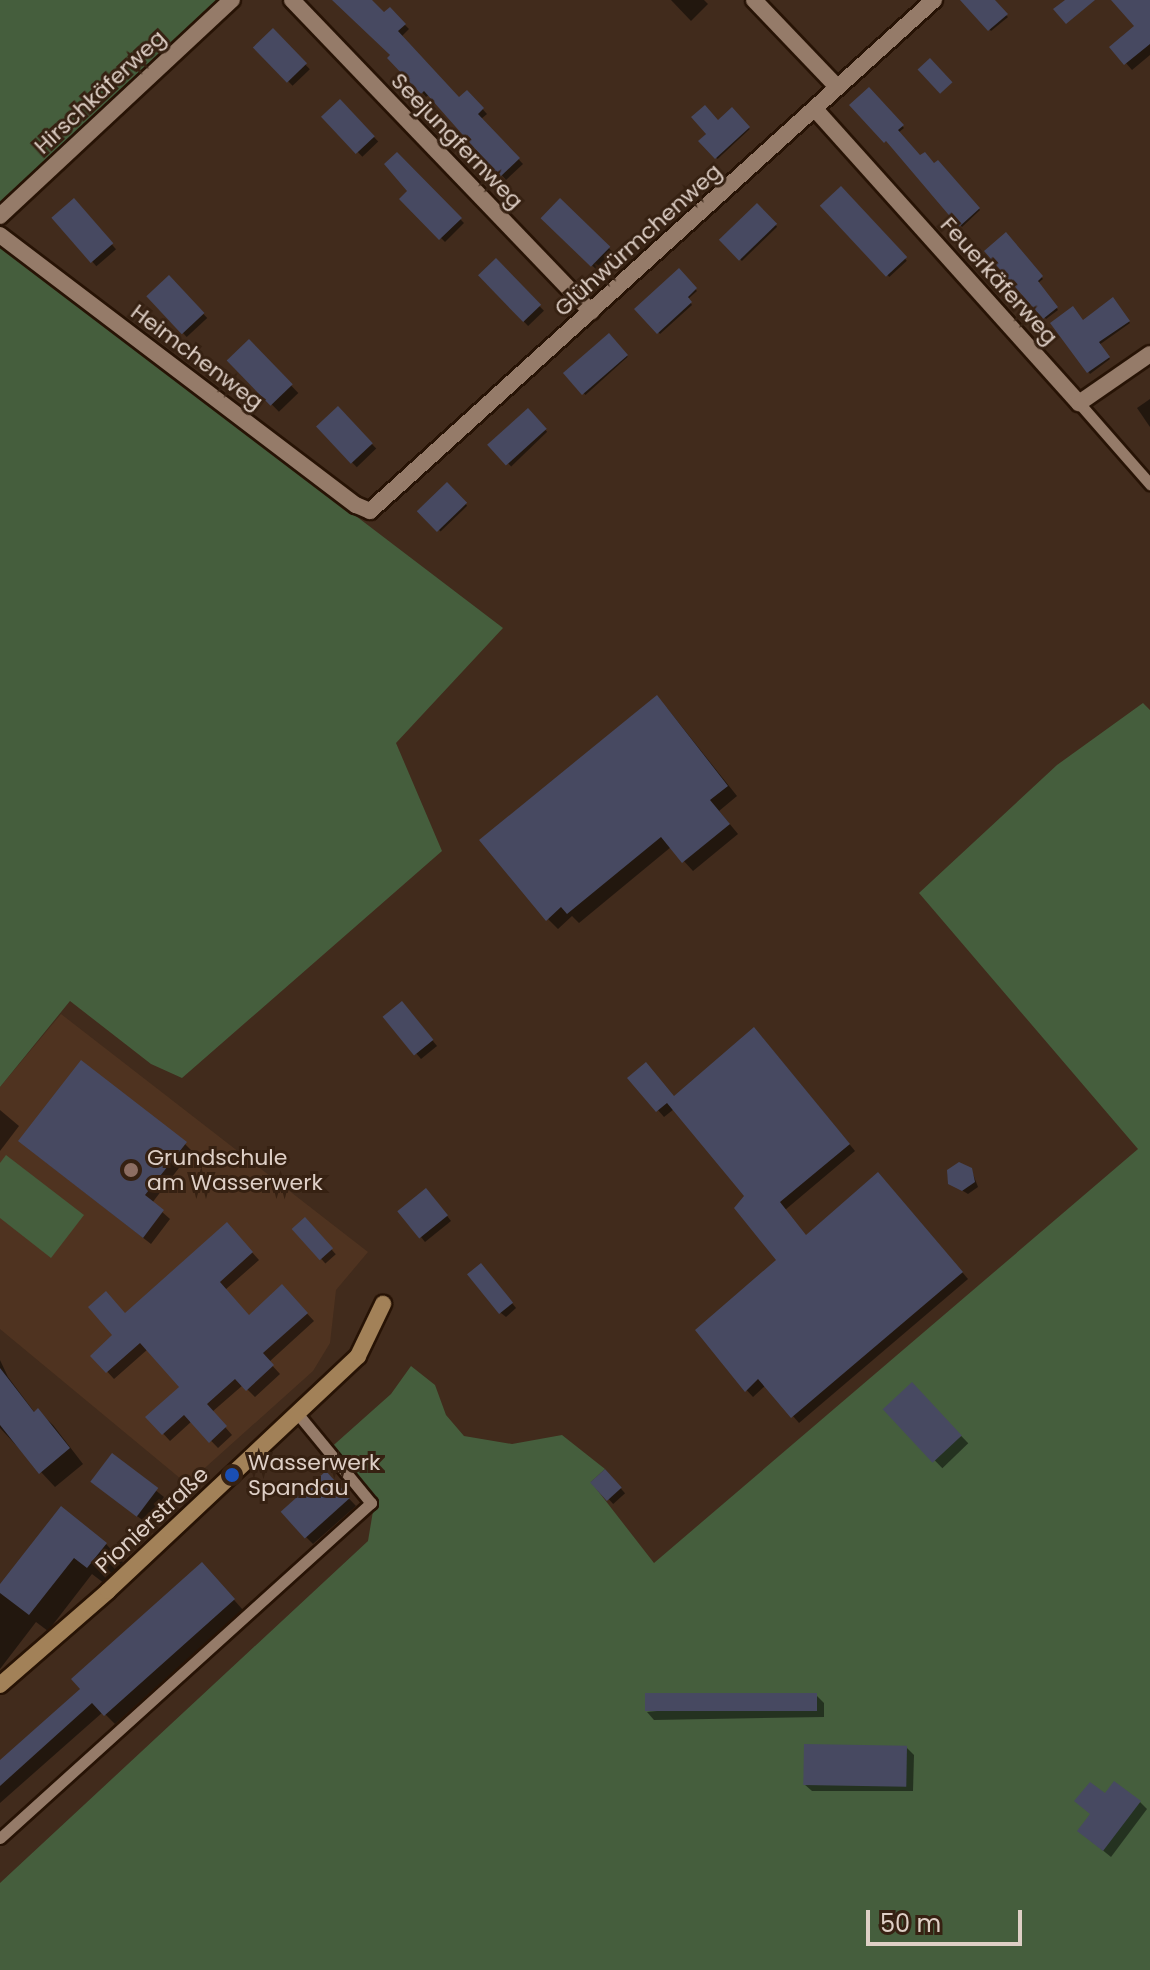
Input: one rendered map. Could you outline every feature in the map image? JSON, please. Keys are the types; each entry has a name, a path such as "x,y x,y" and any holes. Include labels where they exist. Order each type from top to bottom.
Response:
{"street":[{"name":"Hirschkäferweg","path":"0,216 232,0"},
{"name":"Seejungfernweg","path":"292,0 591,312"},
{"path":"754,0 837,87"},
{"name":"Glühwürmchenweg","path":"370,511 934,0"},
{"name":"Feuerkäferweg","path":"815,109 1079,403"},
{"name":"Heimchenweg","path":"0,235 356,505 370,511"},
{"path":"1079,403 1150,354"},
{"name":"Pionierstraße","path":"0,1685 108,1591 358,1356 383,1304"}],"lane":[{"name":"Feuerkäferweg","path":"1079,403 1150,484"},
{"path":"0,1838 371,1503 298,1414"}],"shaded area":[{"name":"Grundschule am Wasserwerk","path":"61,1014 368,1252 336,1290 330,1343 313,1371 187,1484 0,1329 0,1087"}],"green space":[{"path":"0,0 220,0 0,206"},
{"path":"0,245 503,628 396,743 442,851 182,1078 151,1064 70,1001 0,1087"},
{"path":"1143,703 1150,710 1150,1970 0,1970 0,1883 368,1541 374,1505 327,1451 391,1394 411,1366 435,1385 446,1415 464,1436 512,1444 562,1435 605,1469 591,1482 654,1563 1138,1149 919,893 1057,765"},
{"path":"6,1155 84,1215 51,1258 0,1218 0,1163"}],"building":[{"path":"332,0 372,0 384,12 390,7 406,24 398,31 459,97 467,90 484,108 478,114 520,158 500,177 424,91 421,94 387,58 390,55"},
{"path":"960,0 995,0 1008,14 988,31"},
{"path":"1065,0 1095,0 1066,24 1053,9"},
{"path":"1111,0 1150,0 1150,44 1124,65 1109,47 1134,26"},
{"path":"273,28 307,63 287,83 253,47"},
{"path":"930,58 953,82 940,94 918,70"},
{"path":"869,87 904,125 898,130 920,155 925,152 934,163 938,160 980,208 959,227 886,141 884,143 849,105"},
{"path":"340,99 375,136 356,154 321,117"},
{"path":"705,105 718,120 732,107 750,127 715,159 698,141 706,134 691,117"},
{"path":"397,152 462,218 439,240 399,199 407,191 384,164"},
{"path":"841,186 907,257 886,277 820,206"},
{"path":"74,198 113,243 91,263 51,218"},
{"path":"560,198 610,247 591,267 541,218"},
{"path":"757,203 777,224 739,261 719,240"},
{"path":"1006,232 1043,276 1038,281 1058,307 1043,319 984,251"},
{"path":"496,258 541,305 523,322 478,275"},
{"path":"679,268 697,288 688,297 692,302 657,334 634,309"},
{"path":"169,275 204,313 182,334 146,296"},
{"path":"1113,297 1130,321 1099,342 1110,357 1087,373 1050,323 1073,306 1083,320"},
{"path":"609,333 628,355 582,395 563,373"},
{"path":"249,339 293,384 270,406 227,361"},
{"path":"338,406 373,443 351,464 316,426"},
{"path":"528,408 547,429 506,466 487,445"},
{"path":"447,482 467,503 437,532 417,511"},
{"path":"657,695 728,786 710,800 730,824 682,863 661,837 567,914 561,907 546,921 479,840"},
{"path":"402,1001 433,1040 414,1056 383,1017"},
{"path":"754,1027 850,1144 780,1202 806,1235 878,1172 963,1272 791,1418 758,1379 745,1392 695,1330 776,1260 734,1208 744,1196 667,1103 656,1112 627,1078 646,1062 674,1096"},
{"path":"81,1060 187,1142 145,1195 164,1210 143,1238 18,1141"},
{"path":"959,1162 972,1168 975,1182 962,1191 948,1184 947,1170"},
{"path":"426,1188 448,1215 419,1238 397,1211"},
{"path":"305,1217 333,1248 320,1260 292,1229"},
{"path":"227,1222 253,1252 220,1282 249,1315 282,1284 308,1313 263,1353 274,1365 246,1391 235,1379 207,1404 227,1426 209,1443 184,1415 162,1435 145,1417 179,1387 140,1343 106,1373 90,1356 112,1335 88,1307 106,1291 125,1313"},
{"path":"481,1263 513,1303 499,1314 467,1274"},
{"path":"0,1368 34,1412 38,1408 70,1448 39,1474 0,1425"},
{"path":"912,1382 962,1435 933,1463 883,1409"},
{"path":"112,1453 158,1488 137,1517 90,1482"},
{"path":"605,1469 622,1488 607,1501 590,1482"},
{"path":"326,1471 350,1498 305,1539 281,1512"},
{"path":"61,1506 107,1543 87,1568 74,1558 29,1615 0,1593 0,1584"},
{"path":"202,1562 235,1599 104,1716 92,1703 0,1786 0,1760 80,1689 71,1679"},
{"path":"645,1693 817,1693 817,1711 645,1711"},
{"path":"804,1744 907,1746 906,1787 803,1785"},
{"path":"1114,1781 1141,1801 1103,1851 1077,1831 1090,1814 1074,1801 1090,1782 1105,1793"}],"place":[{"name":"Grundschule am Wasserwerk","path":"131,1170"},
{"name":"Wasserwerk Spandau","path":"232,1475"}]}
